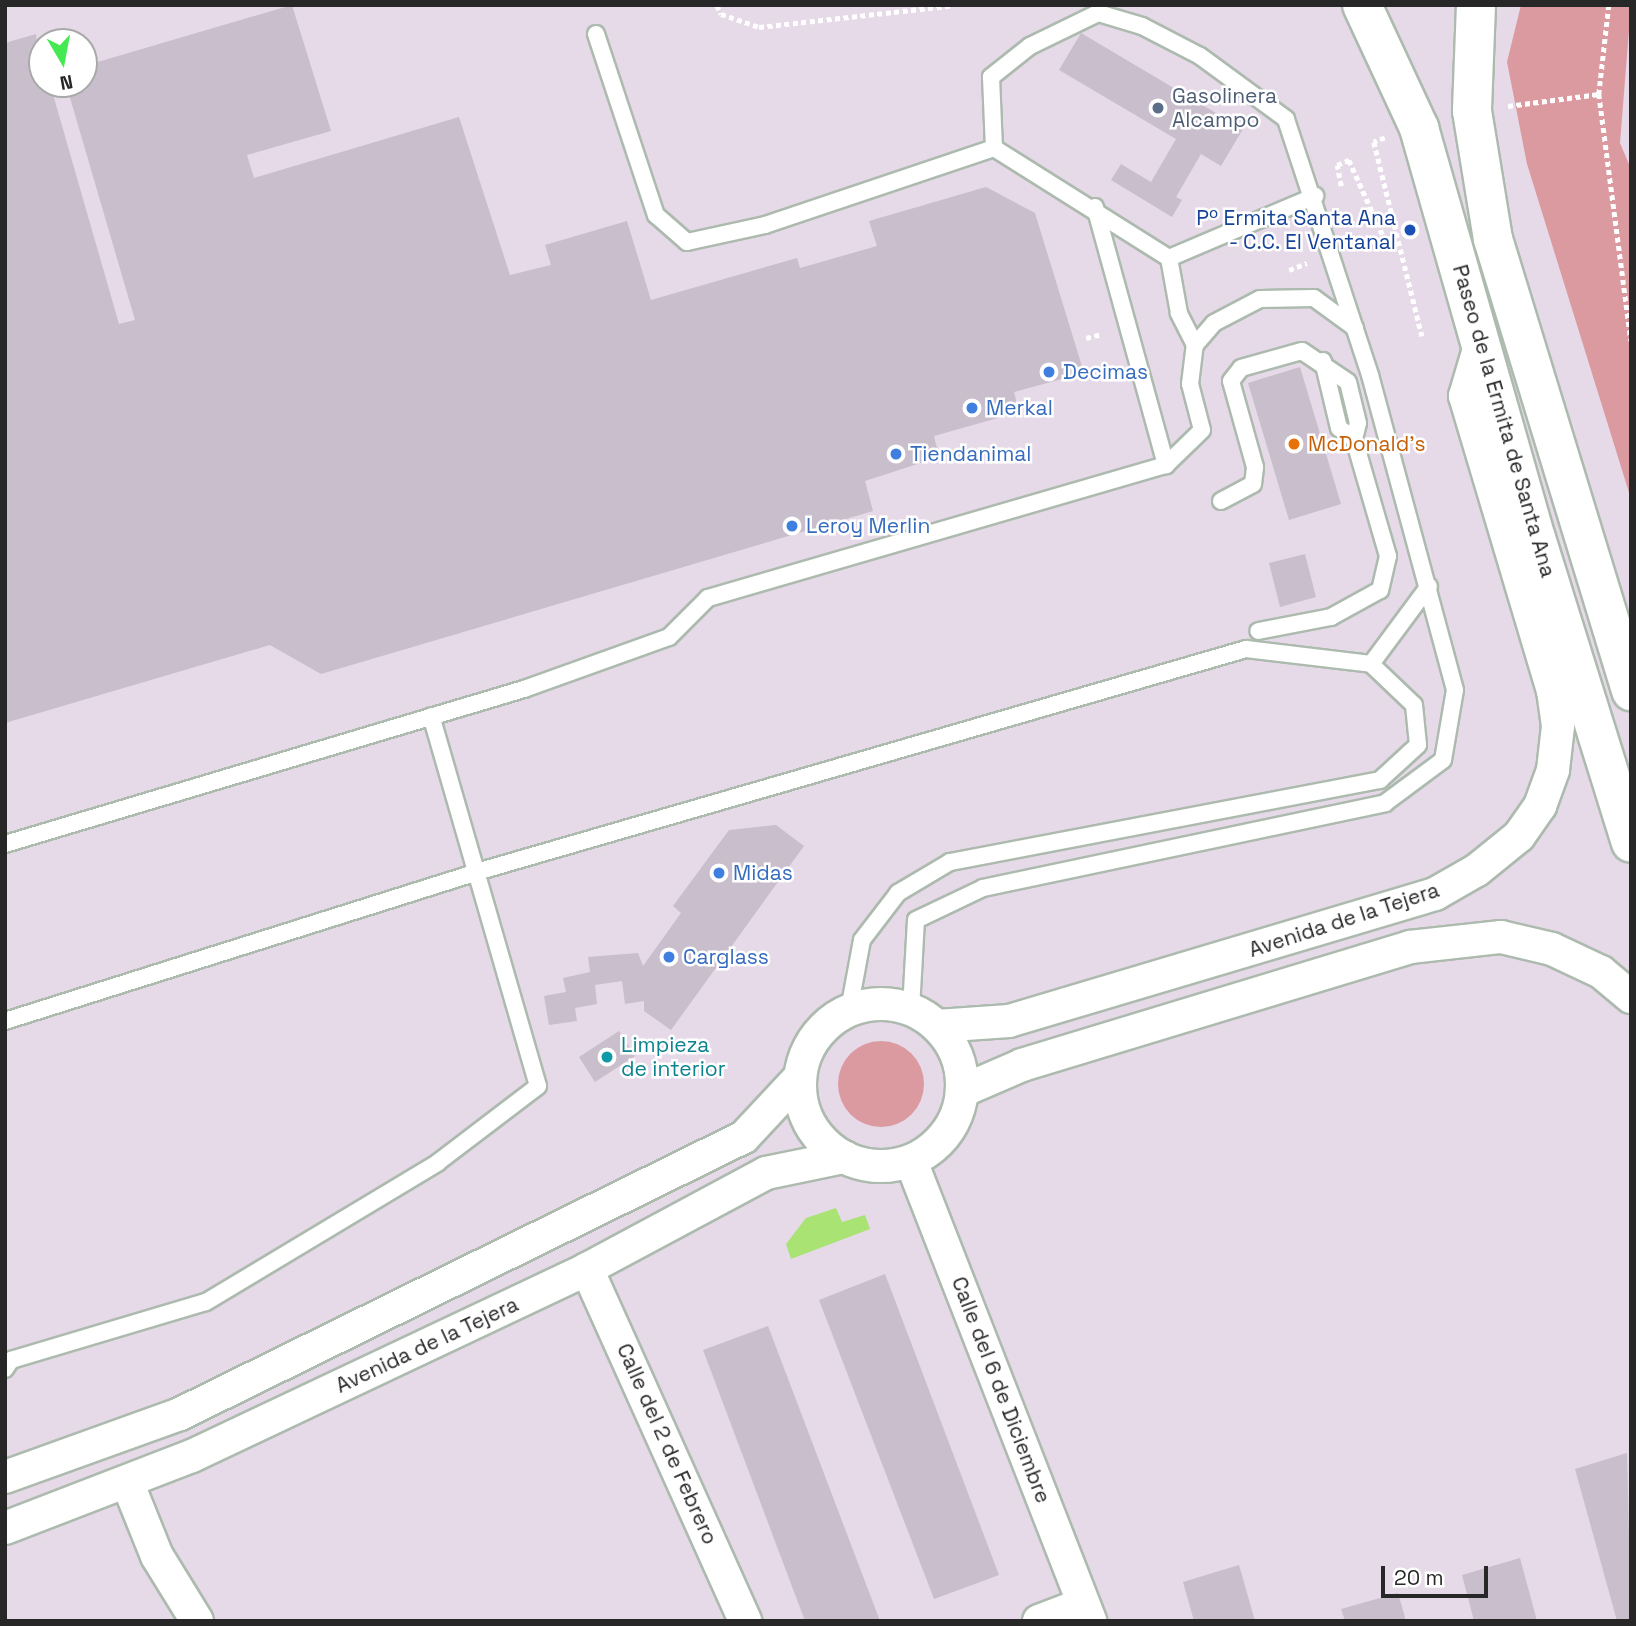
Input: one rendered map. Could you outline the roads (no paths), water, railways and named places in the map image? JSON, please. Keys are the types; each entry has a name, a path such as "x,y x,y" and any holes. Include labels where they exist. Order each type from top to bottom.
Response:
{"main road":[{"name":"Paseo de la Ermita de Santa Ana","path":"1362,5 1419,128 1631,843"},
{"name":"Paseo de la Ermita de Santa Ana","path":"1476,5 1472,111 1493,239 1631,691"}],"street":[{"name":"Avenida de la Tejera","path":"937,1026 1009,1021 1435,894 1477,870 1519,836 1540,806 1553,770 1558,726 1553,691 1465,396 1481,342"},
{"path":"962,1091 1022,1065 1410,947 1500,937 1552,949 1601,972 1631,997"},
{"path":"869,1004 911,1009 937,1026 960,1068 962,1091 946,1133 911,1160 865,1165 844,1157 809,1124 800,1077 815,1037 849,1010 869,1004"},
{"name":"Avenida de la Tejera","path":"5,1477 180,1414 744,1137 800,1077"},
{"name":"Avenida de la Tejera","path":"5,1528 128,1484 587,1269 766,1173 844,1157"},
{"name":"Calle del 6 de Diciembre","path":"911,1160 1086,1612"},
{"name":"Calle del 2 de Febrero","path":"587,1269 745,1621"},
{"path":"128,1484 157,1556 197,1621"},
{"path":"1039,1621 1086,1612"}],"lane":[{"path":"911,1009 916,920 983,888 1385,803 1443,760 1455,690 1429,586 1355,328 1315,196 1286,119 1200,56 1142,26 1098,13 1030,46 991,77 994,148"},
{"path":"596,34 656,215 688,242 765,225 994,148 1095,207 1170,258 1179,313 1195,345"},
{"path":"1170,258 1315,196"},
{"path":"1095,207 1166,465"},
{"path":"5,844 431,716 669,638 708,598 1166,465 1202,430 1190,384 1195,345 1214,323 1260,299 1314,298 1355,328"},
{"path":"1221,501 1253,484 1255,467 1231,382 1241,368 1302,351 1323,361 1339,428 1354,439 1388,556 1380,590 1331,617 1258,631"},
{"path":"1371,664 1429,586"},
{"path":"5,1021 480,871 1246,649 1371,664 1414,705 1418,745 1380,780 950,862 898,893 862,940 849,1010"},
{"path":"5,1369 11,1360 205,1302 437,1163 538,1086 480,871 431,716"}],"place":[{"name":"Gasolinera Alcampo","path":"1158,108"},
{"name":"Pº Ermita Santa Ana - C.C. El Ventanal","path":"1410,230"},
{"name":"Decimas","path":"1049,372"},
{"name":"Merkal","path":"972,408"},
{"name":"McDonald's","path":"1294,444"},
{"name":"Tiendanimal","path":"896,454"},
{"name":"Leroy Merlin","path":"792,526"},
{"name":"Midas","path":"719,873"},
{"name":"Carglass","path":"669,957"},
{"name":"Limpieza de interior","path":"607,1057"}]}
